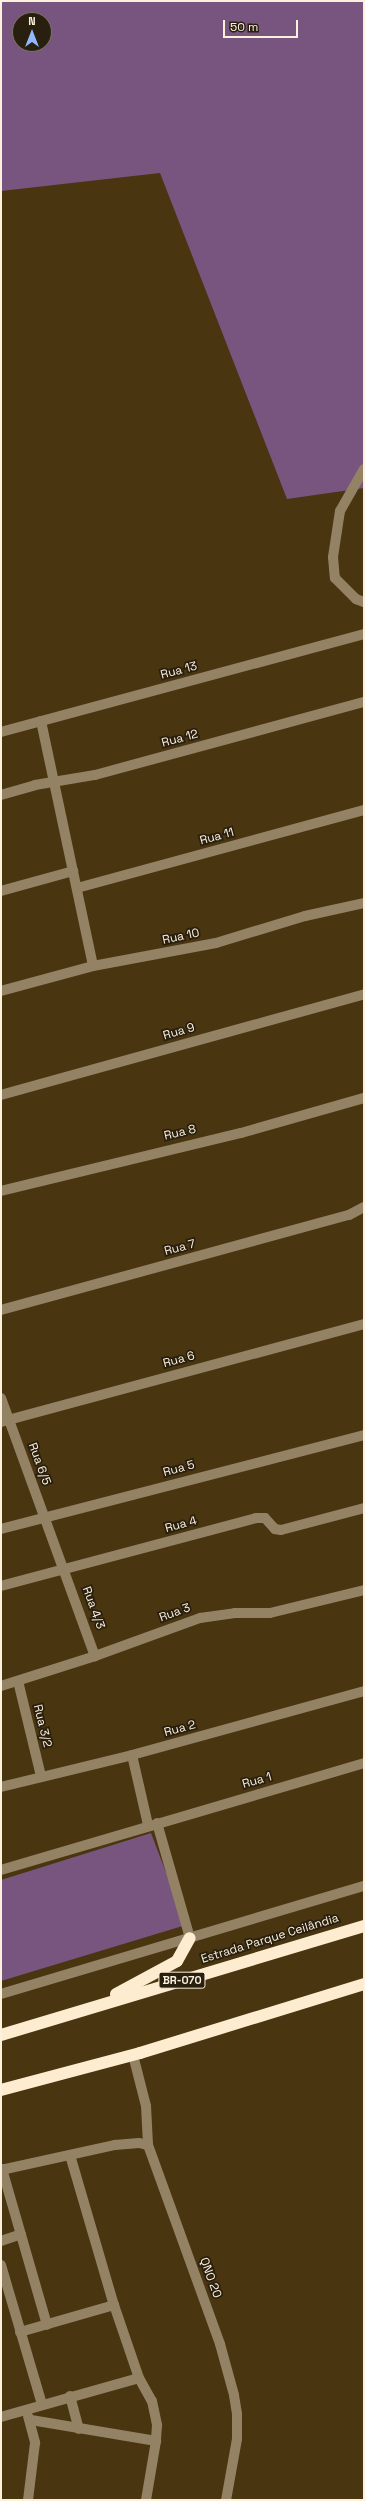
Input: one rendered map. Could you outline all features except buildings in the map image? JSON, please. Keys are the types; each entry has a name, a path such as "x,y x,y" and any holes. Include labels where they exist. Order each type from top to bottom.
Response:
{"highway":[{"name":"Estrada Parque Ceilândia","path":"1,2035 364,1926"},
{"path":"85,2009 177,1961 190,1938"},
{"path":"1,2090 133,2055 364,1984"}],"street":[{"path":"364,469 340,511 333,557 335,578 356,599 364,602"},
{"name":"Rua 13","path":"1,732 364,634"},
{"name":"Rua 12","path":"1,795 55,782 95,776 364,702"},
{"path":"41,721 93,966"},
{"name":"Rua 11","path":"77,888 364,810"},
{"path":"1,891 73,871"},
{"name":"Rua 10","path":"1,991 93,966 216,943 305,916 364,903"},
{"name":"Rua 9","path":"1,1095 364,994"},
{"name":"Rua 8","path":"1,1191 241,1133 364,1098"},
{"name":"Rua 7","path":"1,1310 349,1215 364,1207"},
{"name":"Rua 6","path":"5,1420 364,1324"},
{"name":"Rua 6/5","path":"1,1398 5,1420 65,1569"},
{"name":"Rua 5","path":"1,1530 364,1434"},
{"name":"Rua 4","path":"1,1586 256,1518 265,1518 275,1529 281,1530 364,1508"},
{"name":"Rua 4/3","path":"65,1569 95,1656"},
{"name":"Rua 3","path":"1,1686 95,1656 200,1618 235,1613 270,1613 364,1590"},
{"name":"Rua 3/2","path":"18,1681 41,1776"},
{"name":"Rua 2","path":"1,1787 132,1755 364,1691"},
{"path":"132,1755 152,1824 190,1938"},
{"name":"Rua 1","path":"1,1870 152,1824 364,1763"},
{"path":"1,1994 364,1886"},
{"name":"QNO 20","path":"133,2055 146,2106 148,2145 220,2344 234,2395 237,2414 237,2439 226,2500"},
{"path":"47,2325 1,2169 115,2145 140,2143 148,2145"},
{"path":"70,2155 114,2305 139,2378 152,2402 157,2425 156,2441 146,2500"},
{"path":"1,2241 21,2234"},
{"path":"1,2265 42,2404"},
{"path":"20,2332 114,2305"},
{"path":"1,2417 70,2396 139,2378"},
{"path":"70,2396 79,2429"},
{"path":"25,2410 31,2420 35,2443 28,2500"},
{"path":"31,2420 156,2441"}],"shaded area":[{"path":"1,1 364,1 364,488 287,499 160,173 1,191"},
{"path":"151,1833 186,1925 1,1981 1,1880"}]}
